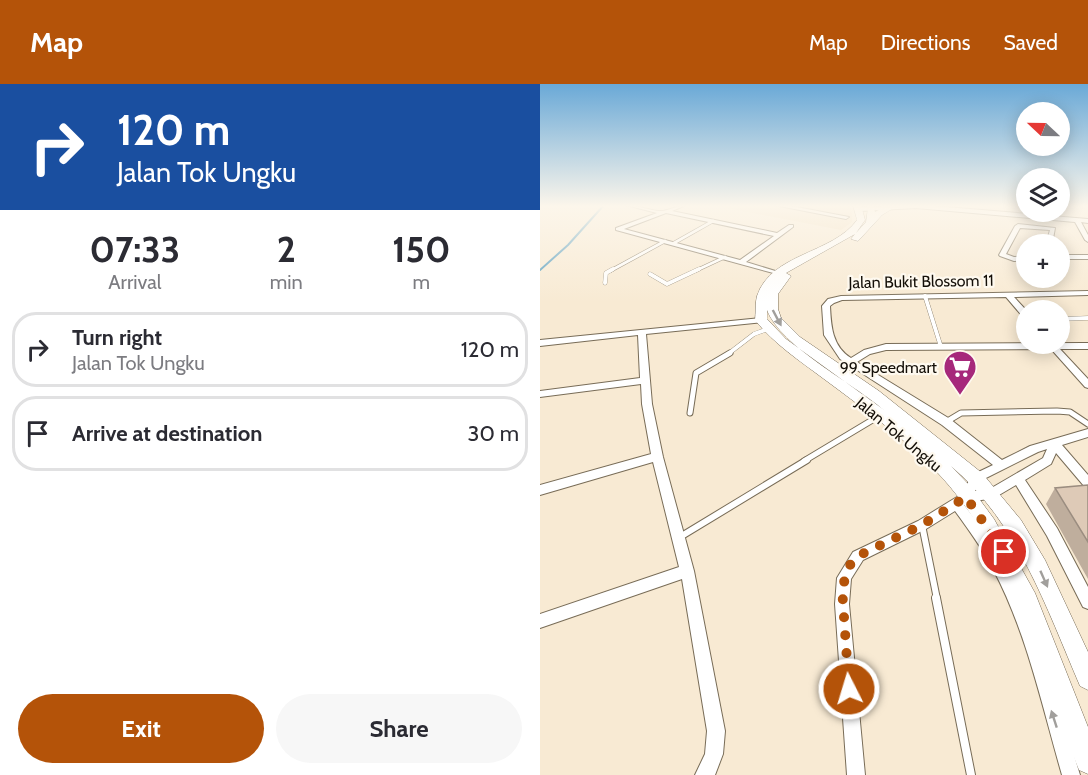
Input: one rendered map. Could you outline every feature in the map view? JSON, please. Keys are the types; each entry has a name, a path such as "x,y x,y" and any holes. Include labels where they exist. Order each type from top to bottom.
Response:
{"main road":[{"path":"765,325 759,309 762,292 779,273 845,237"},
{"name":"Jalan Tok Ungku","path":"856,237 782,280 773,294 772,309 776,319 796,340 874,394 966,493 1012,566 1088,761"},
{"name":"Jalan Tok Ungku","path":"765,325 935,460 966,493 990,495 1015,526 1038,566 1088,678"}],"street":[{"path":"650,237 779,273"},
{"path":"742,262 775,237"},
{"path":"1012,237 1002,255 1016,259"},
{"path":"1070,257 1088,257"},
{"name":"Jalan Bukit Blossom 11","path":"1001,465 945,422 851,362 837,350 828,335 825,316 828,303 841,298 1088,293"},
{"path":"1008,295 1016,304"},
{"path":"540,343 765,325"},
{"path":"642,334 647,404 657,457 687,571 716,731 717,746 712,764 704,775"},
{"path":"1070,345 1088,346"},
{"path":"851,362 878,348 1016,346"},
{"path":"1061,354 1088,385"},
{"path":"540,394 645,380"},
{"path":"856,775 842,604 844,578 850,565 858,556 922,525 1001,465 1034,449 1088,433"},
{"path":"990,495 1047,461 1055,444"},
{"path":"1055,444 1088,483"},
{"path":"540,490 657,457"},
{"path":"1018,478 1052,532 1088,602"},
{"path":"966,493 976,525 1014,594 1071,775"},
{"path":"540,621 687,571"}],"lane":[{"path":"674,243 684,237"},
{"path":"605,283 606,273 665,241"},
{"path":"650,274 667,284 725,257"},
{"path":"925,296 941,347"},
{"path":"1070,319 1088,318"},
{"path":"690,413 696,373 725,357 765,325"},
{"path":"945,422 961,413 1057,411 1070,412 1088,424"},
{"path":"678,538 880,416"},
{"path":"922,525 971,775"}],"building":[{"path":"1088,485 1088,542 1055,488"}],"waterway":[{"path":"540,270 575,237"}],"place":[{"name":"99 Speedmart","path":"960,396"}],"route":[{"path":"849,689 842,588 850,565 858,556 922,525 966,497 1004,552"}]}
